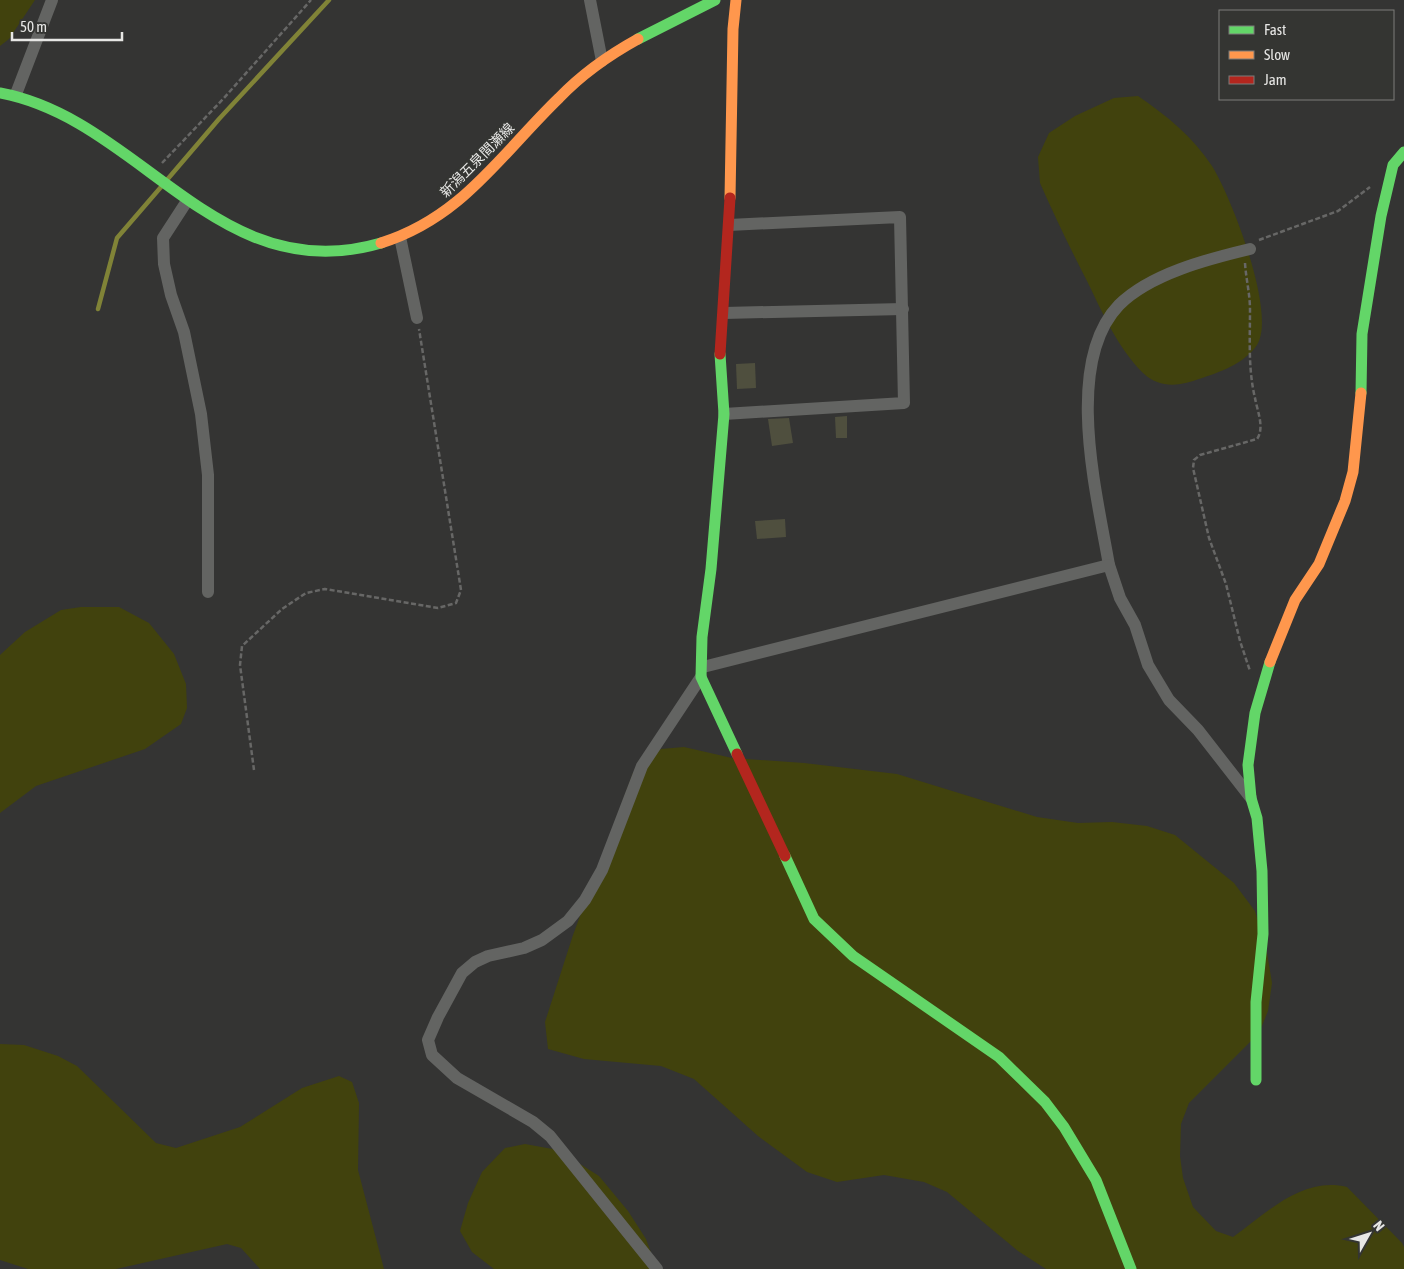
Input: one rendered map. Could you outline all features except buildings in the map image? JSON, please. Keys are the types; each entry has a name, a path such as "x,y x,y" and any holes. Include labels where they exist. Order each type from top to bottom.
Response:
{"street":[{"path":"16,94 52,0"},
{"path":"590,0 602,61"},
{"name":"新潟五泉間瀬線","path":"0,93 16,94 42,104 85,127 187,200 220,222 254,240 318,252 361,249 400,237 453,206 475,187 574,83 602,61 652,31 715,0"},
{"path":"736,0 729,225 720,351 724,414 711,569 702,637 702,672 814,919 854,956 999,1057 1017,1072 1042,1098 1068,1131 1090,1166 1107,1199 1131,1269"},
{"path":"1256,1080 1256,1002 1263,934 1262,870 1257,818 1251,798 1248,765 1255,713 1295,600 1319,564 1333,531 1353,472 1361,402 1362,334 1381,216 1393,165 1404,152"},
{"path":"187,200 163,238 164,264 171,295 184,332 201,414 208,475 208,592"},
{"path":"724,414 904,403 900,217 729,225"},
{"path":"400,237 417,318"},
{"path":"1250,249 1197,263 1136,292 1118,306 1104,326 1093,354 1088,398 1089,434 1095,488 1108,565 1120,598 1135,625 1148,665 1165,693 1198,730 1251,798"},
{"path":"724,313 903,309"},
{"path":"657,1269 550,1136 533,1122 457,1078 432,1054 428,1040 462,973 476,962 488,956 524,948 542,940 568,921 585,900 602,870 642,766 702,672 1108,565"}],"path":[{"path":"155,178 311,0"},
{"path":"1261,693 1250,671 1240,641 1226,584 1209,538 1193,468 1194,460 1200,455 1257,439 1260,435 1260,422 1253,388 1249,338 1250,307 1245,264 1250,249 1258,241 1338,211 1364,194 1376,182"},
{"path":"254,770 240,665 242,646 282,609 306,593 325,589 438,608 456,603 462,590 417,318"}],"shaded area":[{"path":"0,0 35,0 9,39 0,46"},
{"path":"1138,96 1178,127 1205,155 1212,166 1230,202 1240,228 1257,283 1261,308 1262,330 1257,345 1252,352 1231,366 1215,373 1192,381 1170,385 1156,382 1143,373 1126,353 1105,319 1040,183 1038,157 1049,133 1075,116 1114,98"},
{"path":"81,607 119,607 149,623 174,654 186,684 187,708 181,724 145,749 36,786 0,813 0,655 25,632 61,610"},
{"path":"684,747 732,758 804,763 897,774 1037,817 1078,823 1112,822 1147,826 1175,835 1234,883 1255,911 1267,953 1272,983 1268,1011 1259,1033 1189,1103 1181,1124 1180,1156 1183,1178 1193,1207 1216,1231 1233,1237 1272,1208 1300,1192 1315,1187 1331,1185 1347,1187 1402,1243 1404,1247 1404,1269 1046,1269 1018,1251 947,1192 924,1182 884,1175 837,1182 807,1172 758,1136 694,1079 661,1066 584,1059 548,1049 545,1022 573,935 633,773 661,749"},
{"path":"0,1044 24,1045 58,1056 77,1066 156,1143 176,1148 240,1127 302,1088 339,1076 352,1082 359,1103 358,1170 384,1269 260,1269 241,1248 227,1244 116,1269 28,1269 0,1260"},
{"path":"525,1144 558,1150 599,1176 628,1211 646,1239 657,1269 494,1269 472,1252 460,1231 468,1203 482,1172 505,1148"}],"waterway":[{"path":"166,181 219,119 329,0"},
{"path":"98,309 117,238 161,187"}],"traffic: fast":[{"path":"638,39 715,0"},
{"path":"0,93 50,109 96,134 182,196 226,223 273,243 324,251 381,243"},
{"path":"1361,393 1362,334 1381,216 1393,165 1404,152"},
{"path":"720,354 724,414 711,569 702,637 701,677 737,754"},
{"path":"1256,1080 1256,1002 1263,934 1262,871 1257,818 1251,798 1248,765 1255,713 1270,662"},
{"path":"785,856 814,919 853,956 999,1057 1045,1102 1064,1127 1096,1180 1131,1269"}],"traffic: slow":[{"path":"730,198 733,29 736,0"},
{"path":"381,243 410,232 435,218 458,201 499,162 568,89 606,58 638,39"},
{"path":"1270,662 1295,600 1319,564 1345,501 1353,472 1361,393"}],"traffic: jam":[{"path":"720,354 730,198"},
{"path":"737,754 785,856"}]}
